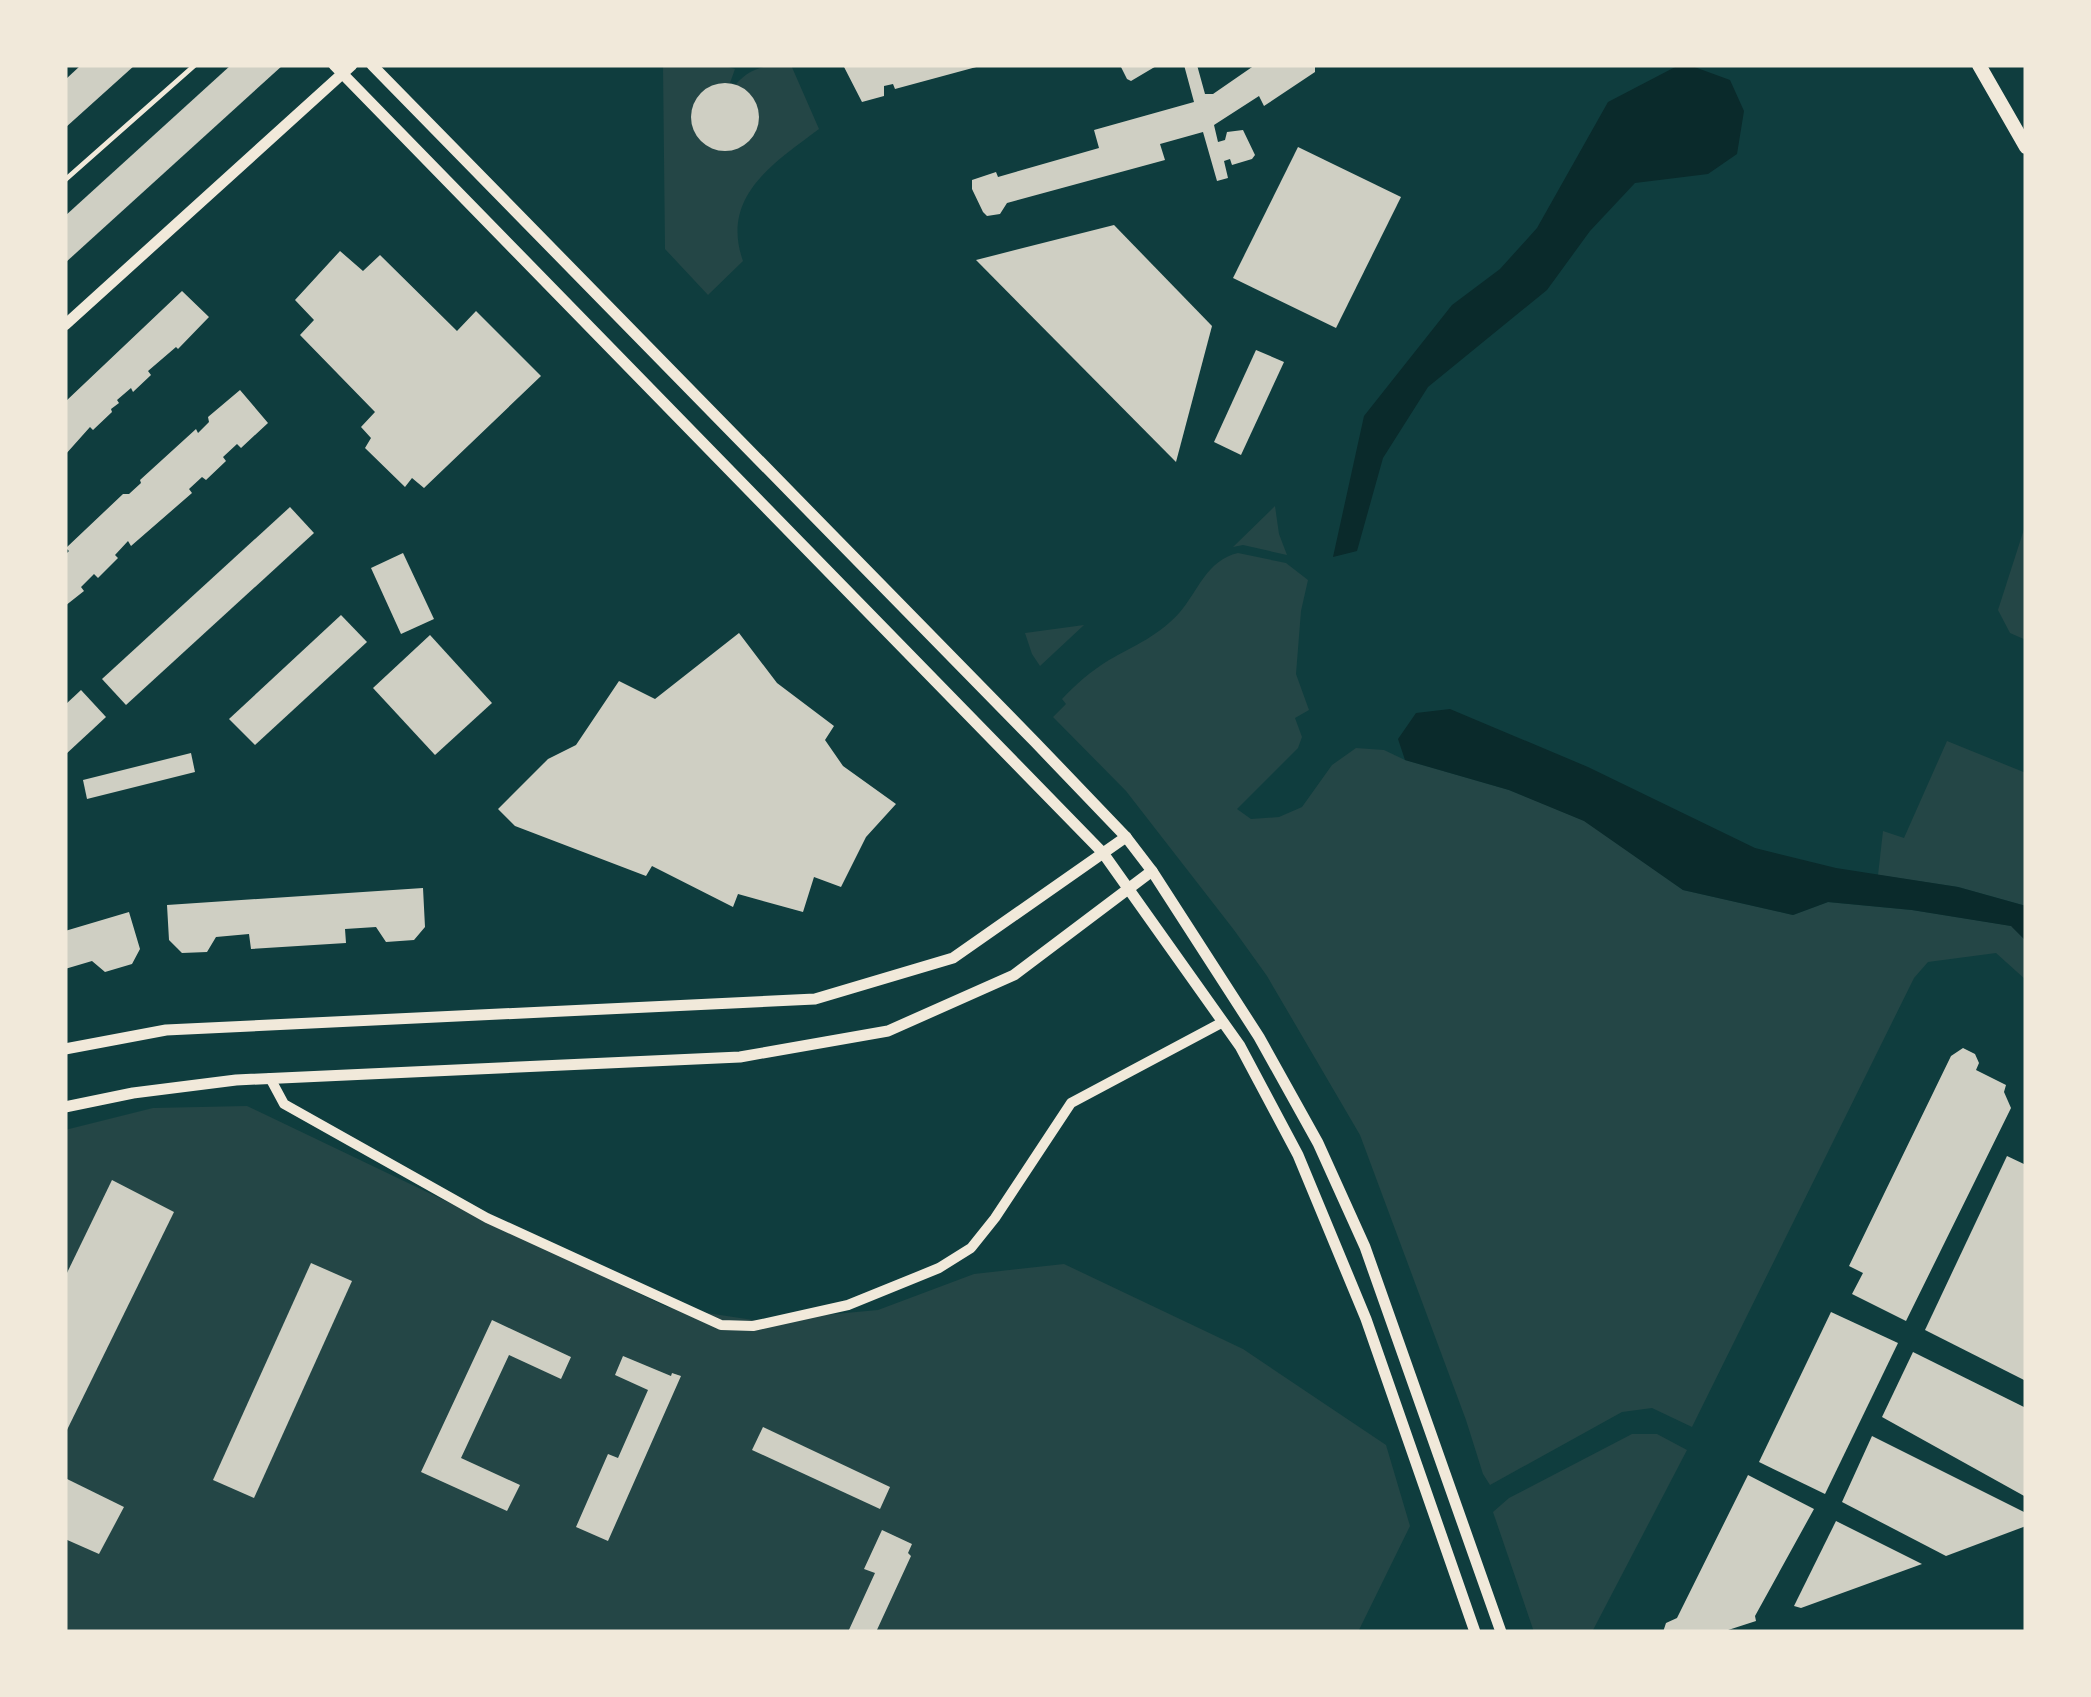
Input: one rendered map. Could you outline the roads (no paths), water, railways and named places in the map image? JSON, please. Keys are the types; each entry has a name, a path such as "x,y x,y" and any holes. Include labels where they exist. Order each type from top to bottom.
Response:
{"main road":[{"path":"1979,65 2026,147"}],"street":[{"path":"372,65 1126,838 1152,871 1260,1037 1318,1143 1358,1230 1502,1632"},
{"path":"65,325 343,68 1102,854 1128,887 1240,1046 1298,1154 1366,1320 1475,1632"},
{"path":"65,1049 166,1030 816,999 952,958 1126,838"},
{"path":"65,1107 133,1093 270,1078 740,1056 888,1031 1014,976 1152,871"},
{"path":"270,1078 284,1104 487,1218 721,1325 752,1326 848,1305 940,1268 971,1248 1071,1103 1223,1022"}],"lane":[{"path":"65,180 195,65"}]}
